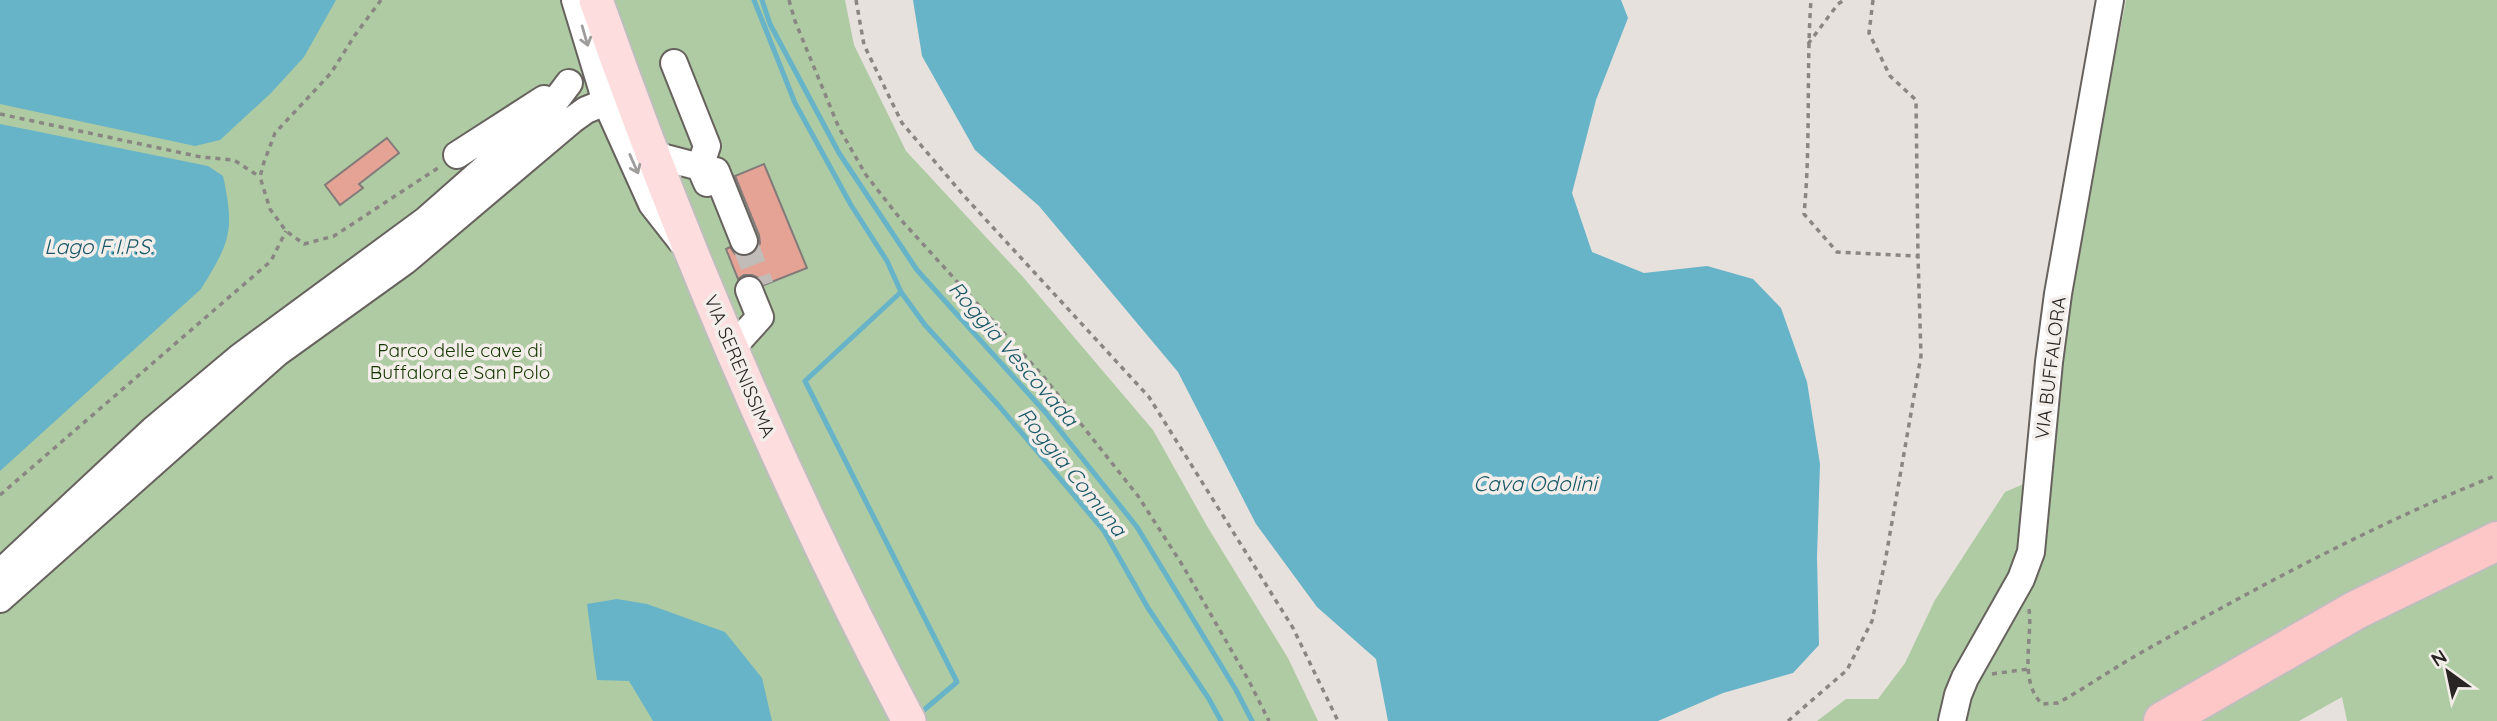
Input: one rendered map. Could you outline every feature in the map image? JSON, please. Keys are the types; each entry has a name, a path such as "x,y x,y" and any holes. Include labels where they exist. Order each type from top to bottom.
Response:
{"highway":[{"path":"2163,721 2356,610 2497,541"},
{"path":"2206,721 2422,601 2497,564"}],"main road":[{"name":"VIA SERENISSIMA","path":"596,0 690,250 732,348 781,460 909,721"}],"street":[{"path":"575,0 606,102 653,204 667,226 690,250"},
{"name":"VIA BUFFALORA","path":"1952,721 1965,678 2021,579 2031,552 2058,294 2110,0"},
{"path":"674,63 707,145 700,167 738,244"},
{"path":"457,155 569,83 595,71"},
{"path":"0,573 153,430 240,357 426,220 544,116 569,83"},
{"path":"0,599 277,353 405,261 572,120 586,110 606,102"},
{"path":"654,155 700,167"},
{"path":"732,348 769,306 755,288"}],"path":[{"path":"381,0 331,73 275,133 260,177 270,209 286,231 304,244 334,236 457,155"},
{"path":"789,0 839,128 866,176 902,221 1043,376 1138,496 1183,566 1269,721"},
{"path":"856,0 864,45 902,123 965,197 1149,397 1293,628 1338,721"},
{"path":"1811,0 1808,44 1809,163 1804,214 1837,252 1919,256"},
{"path":"1808,44 1838,4 1844,0"},
{"path":"1788,721 1847,670 1872,621 1921,356 1916,100 1890,76 1869,33 1873,0"},
{"path":"0,114 201,157 234,160 260,177"},
{"path":"0,495 271,261 286,231"},
{"path":"2021,579 2029,612 2028,668 2034,697 2042,704 2058,704 2142,652 2269,583 2383,525 2497,475"},
{"path":"1965,678 2028,668"}],"green space":[{"name":"Parco delle cave di Buffalora e San Polo","path":"0,0 845,0 854,45 906,151 1023,277 1153,430 1207,526 1288,658 1318,721 0,721"},
{"path":"2126,0 2497,0 2497,721 2347,721 2342,697 2299,721 1817,721 1846,699 1878,699 1905,663 1935,600 2005,492 2051,472 2059,375 2073,272"}],"water":[{"path":"0,0 336,0 304,57 271,93 220,140 195,146 0,104"},
{"name":"Cava Odolini","path":"913,0 1621,0 1628,18 1596,100 1572,193 1592,252 1644,273 1707,266 1753,279 1781,308 1807,382 1820,464 1817,557 1819,645 1793,673 1723,693 1658,721 1388,721 1376,659 1317,607 1256,524 1178,372 1039,206 975,150 922,56"},
{"name":"Lago F.I.P.S.","path":"0,124 208,166 223,176 229,224 224,247 201,289 0,471"},
{"path":"617,599 647,604 725,632 762,678 772,721 653,721 629,681 597,680 587,604"}],"building":[{"path":"387,138 399,153 359,184 363,188 340,205 325,185"},
{"path":"764,164 807,268 764,285 759,278 752,275 744,275 738,279 726,249 730,247 735,254 742,257 757,250 759,235 735,176"}],"waterway":[{"name":"Roggia Comuna","path":"754,0 795,103 851,205 887,261 901,292 925,325 999,406 1104,531 1148,608 1221,721"},
{"name":"Roggia Vescovada","path":"762,0 770,24 839,153 917,270 1046,413 1137,527 1252,721"},
{"name":"Roggia Comuna","path":"901,292 805,381 957,682 918,715"}],"tunnel":[{"path":"744,241 761,286"}]}
